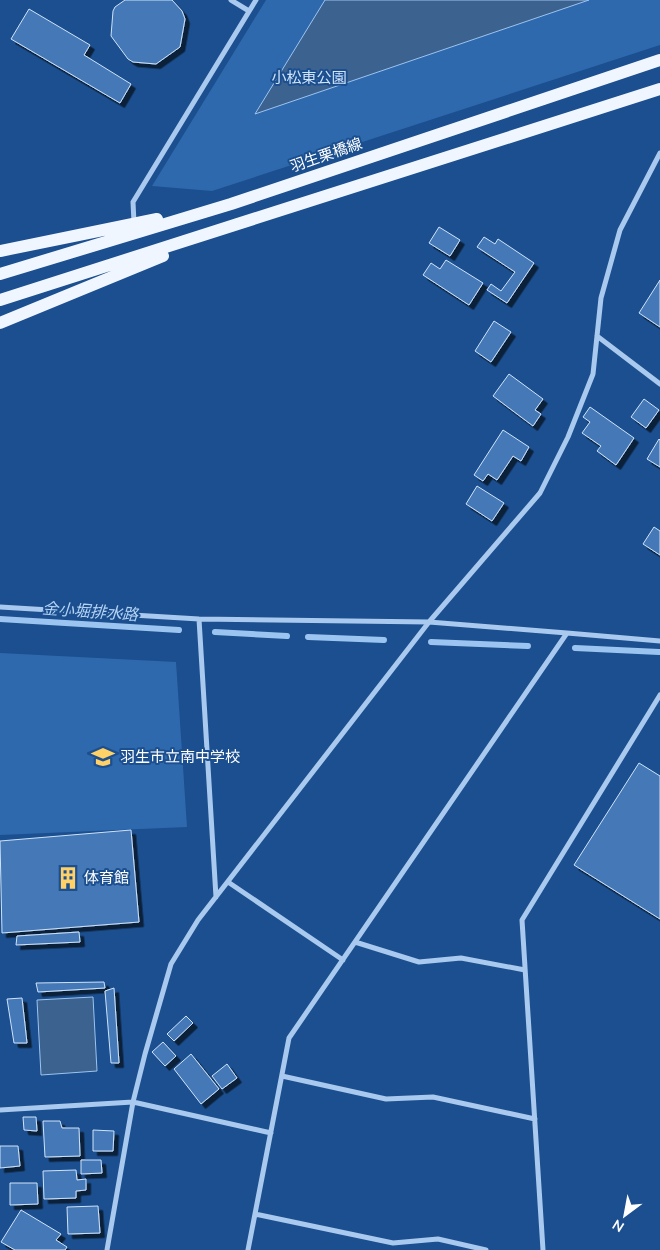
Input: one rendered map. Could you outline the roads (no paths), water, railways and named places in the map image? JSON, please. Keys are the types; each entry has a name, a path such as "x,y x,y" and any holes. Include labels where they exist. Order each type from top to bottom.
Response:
{"main road":[{"name":"羽生栗橋線","path":"0,274 231,204 660,60"},
{"path":"0,300 660,89"},
{"path":"0,251 231,204"},
{"path":"0,323 247,222"}],"street":[{"path":"231,0 249,11"},
{"path":"134,224 134,202 256,0"},
{"path":"108,1250 133,1102 171,964 198,920 429,622 540,493 568,437 593,374 601,298 620,230 660,153"},
{"path":"597,336 660,384"},
{"path":"0,607 199,619 429,622 660,641"},
{"path":"199,619 216,897"},
{"path":"248,1250 289,1038 567,633"},
{"path":"543,1250 522,920 660,695"},
{"path":"228,882 343,960"},
{"path":"355,942 419,962 461,958 525,970"},
{"path":"282,1076 386,1099 433,1097 535,1119"},
{"path":"0,1110 133,1102 271,1133"},
{"path":"255,1214 393,1243 438,1239 486,1250"}],"waterway":[{"name":"金小堀排水路","path":"0,619 179,630"},
{"name":"金小堀排水路","path":"215,632 287,636"},
{"name":"金小堀排水路","path":"308,637 384,640"},
{"name":"金小堀排水路","path":"431,642 528,646"},
{"name":"金小堀排水路","path":"575,648 659,652"}],"place":[{"name":"羽生市立南中学校","path":"103,757"},
{"name":"体育館","path":"68,878"}],"park label":[{"name":"小松東公園","path":"309,78"}]}
